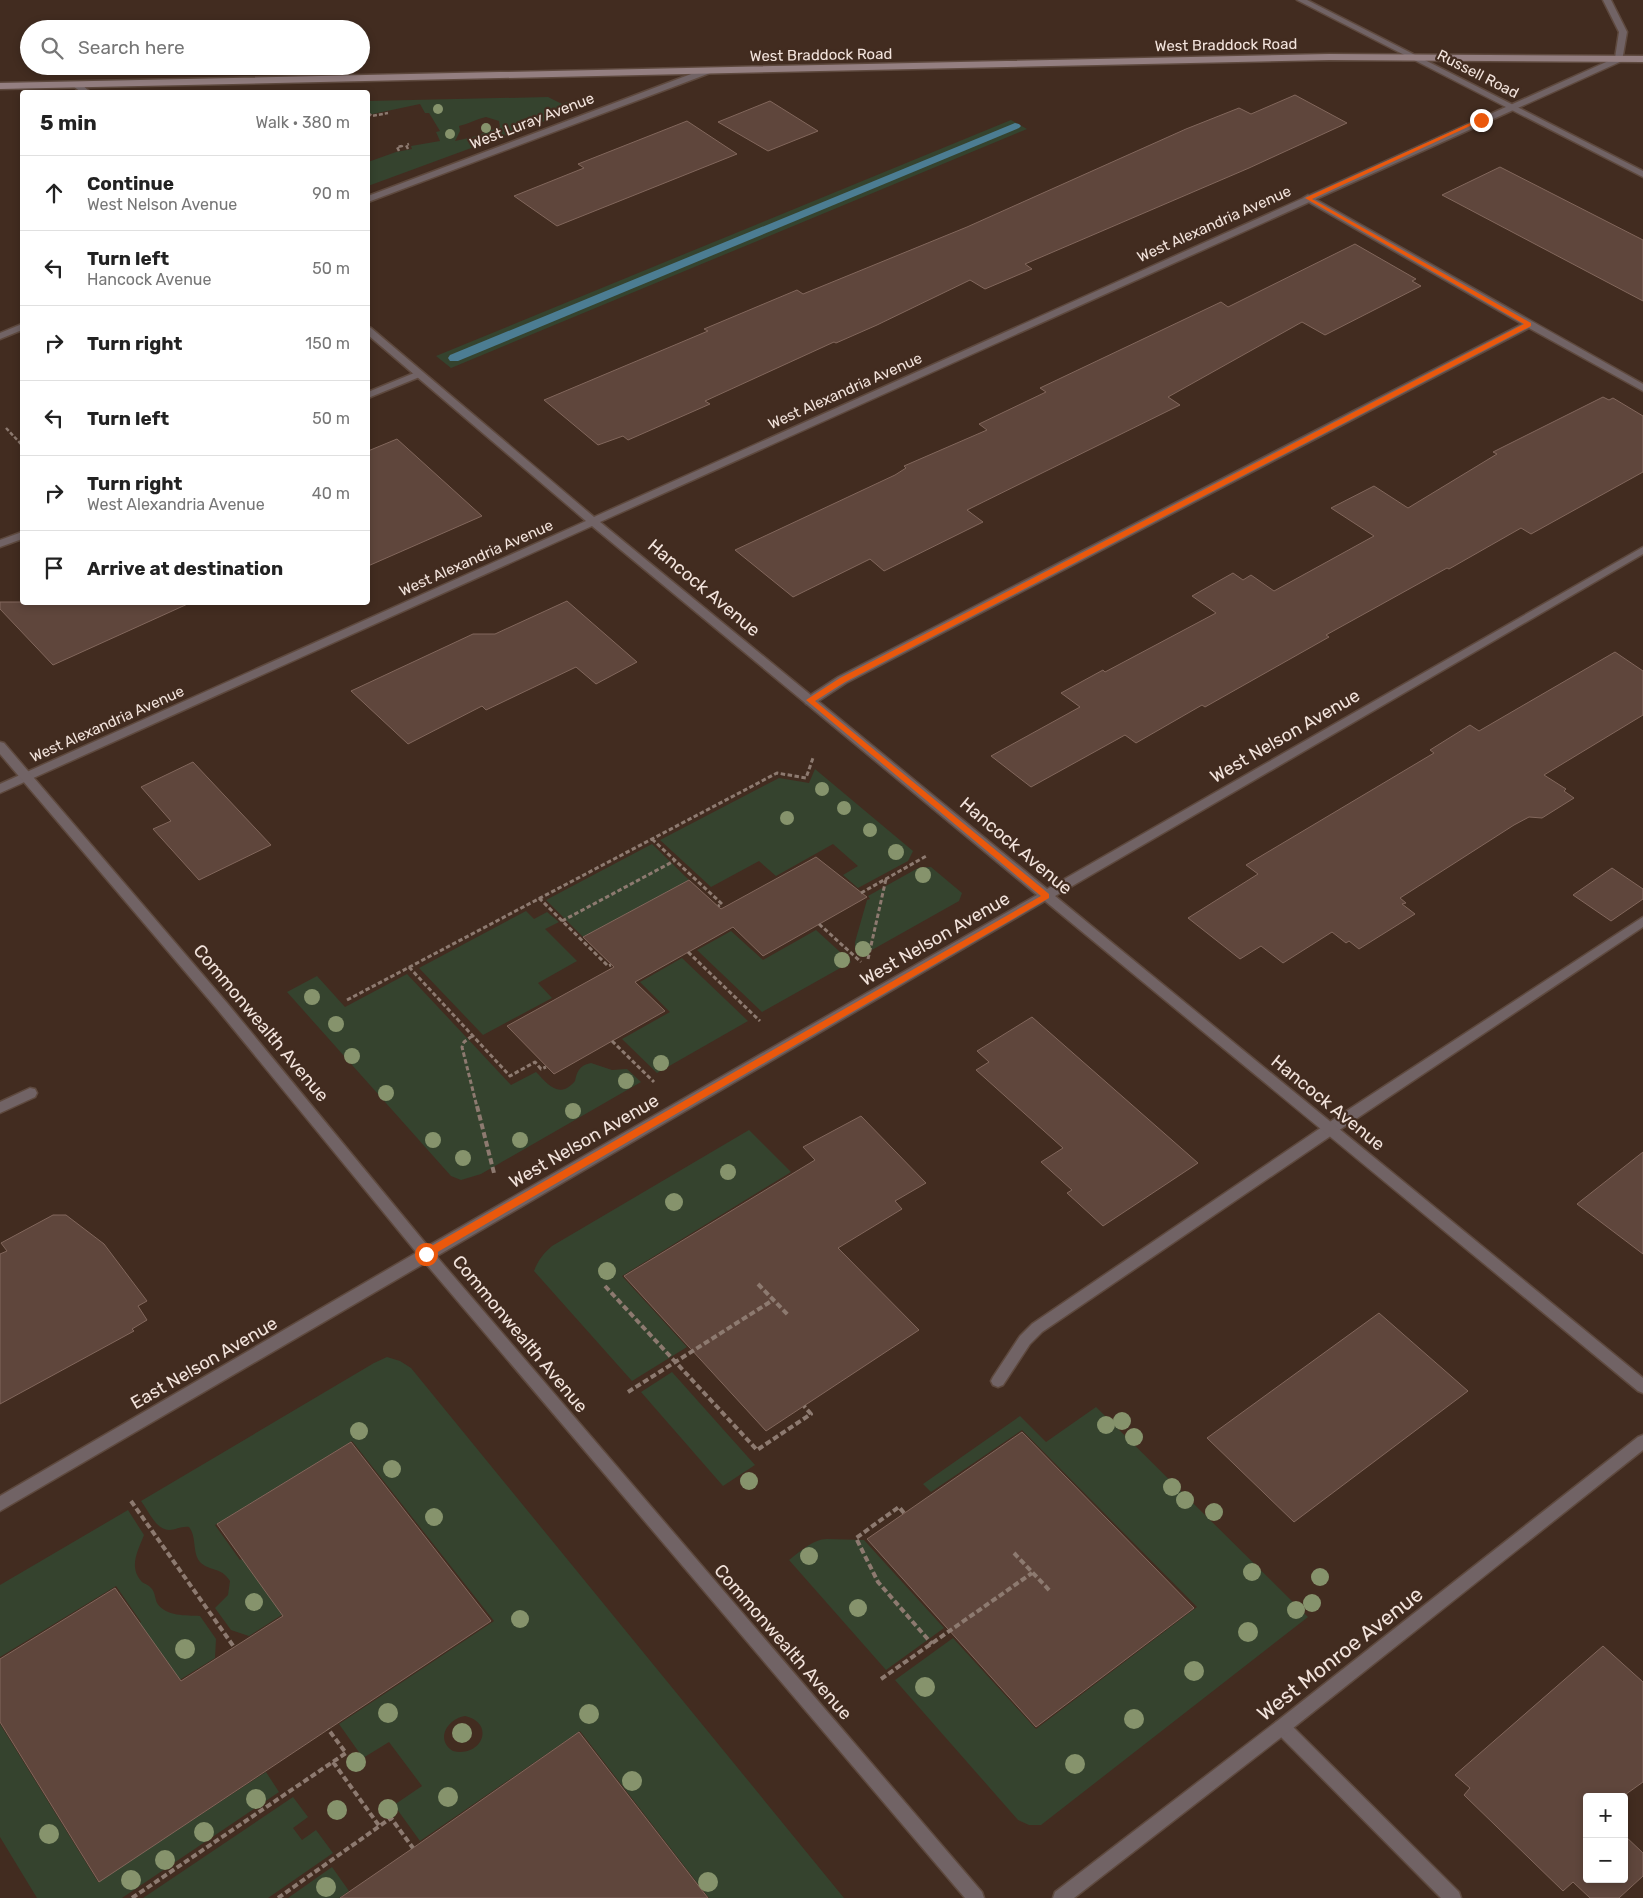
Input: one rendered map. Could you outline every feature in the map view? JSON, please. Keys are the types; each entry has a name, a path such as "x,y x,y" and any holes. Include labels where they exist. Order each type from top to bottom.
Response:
{"main road":[{"name":"West Braddock Road","path":"0,86 1329,57 1413,56 1643,59"}],"street":[{"name":"Russell Road","path":"1301,0 1643,174"},
{"path":"1607,0 1623,32 1619,59"},
{"name":"West Alexandria Avenue","path":"0,789 1619,59"},
{"name":"West Luray Avenue","path":"370,198 708,71"},
{"path":"76,84 84,90"},
{"path":"1308,198 1643,388"},
{"path":"810,700 842,680 1529,324"},
{"path":"0,336 20,329"},
{"name":"Hancock Avenue","path":"370,332 592,521 1643,1387"},
{"path":"370,394 420,374"},
{"path":"0,544 20,536"},
{"name":"West Nelson Avenue","path":"426,1254 1643,550"},
{"name":"Commonwealth Avenue","path":"0,746 222,1006 426,1254 976,1898"},
{"path":"998,1381 1008,1370 1020,1346 1036,1328 1330,1129 1643,921"},
{"path":"0,1108 30,1092"},
{"name":"East Nelson Avenue","path":"0,1504 426,1254"},
{"name":"West Monroe Avenue","path":"1061,1898 1282,1727 1643,1441"},
{"path":"1282,1727 1453,1898"}],"path":[{"path":"370,114 372,116 388,113"},
{"path":"399,151 397,147 402,146 401,144"},
{"path":"6,428 20,443"},
{"path":"347,1000 777,773 806,778 813,758"},
{"path":"652,839 722,904 718,906"},
{"path":"861,893 928,855"},
{"path":"562,920 674,861"},
{"path":"867,961 886,879"},
{"path":"539,898 608,966 611,965"},
{"path":"819,924 862,963"},
{"path":"688,952 760,1021"},
{"path":"409,967 510,1076 535,1062 541,1069 546,1066"},
{"path":"472,1036 464,1042 462,1047 494,1174"},
{"path":"612,1041 654,1082"},
{"path":"758,1284 789,1316"},
{"path":"605,1286 756,1450 810,1414 804,1406"},
{"path":"628,1392 773,1300"},
{"path":"131,1500 234,1647"},
{"path":"904,1512 899,1507 856,1538 878,1582 932,1644"},
{"path":"1014,1553 1050,1592"},
{"path":"881,1679 1032,1573"},
{"path":"132,1898 346,1753 328,1729"},
{"path":"333,1762 380,1827"},
{"path":"278,1898 391,1818 413,1848"}],"green space":[{"path":"548,97 562,104 570,101 570,109 561,115 370,185 370,161 396,152 412,149 411,146 440,141 436,132 440,131 429,113 425,113 420,104 370,115 370,101","holes":["486,117 499,121 500,127 473,137 455,141 460,131 459,126"]},
{"path":"1011,120 1027,129 451,368 436,356"},
{"path":"815,769 913,851 908,861 858,888 843,875 858,866 833,844 776,876 759,861 711,887 660,840 779,778 809,783"},
{"path":"652,844 689,880 583,937 546,900"},
{"path":"931,867 962,893 959,901 863,955 855,949 855,942 867,900 870,899 868,896 918,868"},
{"path":"526,911 534,919 547,912 559,922 545,929 577,961 538,983 552,998 483,1035 419,968"},
{"path":"816,930 851,962 762,1012 697,950 731,931 763,960"},
{"path":"682,958 748,1021 657,1073 622,1039 670,1012 640,982"},
{"path":"407,974 511,1085 536,1072 549,1085 559,1090 564,1089 575,1081 578,1071 582,1067 591,1063 612,1070 627,1069 641,1082 481,1174 461,1180 451,1176 287,992 317,976 345,1007"},
{"path":"749,1130 791,1172 622,1276 687,1347 632,1381 534,1271 546,1251 552,1246"},
{"path":"387,1357 400,1361 411,1368 844,1898 709,1898 580,1731 420,1841 394,1805 422,1786 389,1742 363,1758 339,1724 494,1621 352,1441 215,1525 240,1560 261,1547 302,1602 249,1636 231,1630 215,1608 228,1595 230,1581 219,1571 200,1562 189,1527 169,1530 160,1527 141,1501","holes":["465,1716 475,1720 480,1725 482,1732 482,1739 478,1745 463,1752 453,1751 448,1746 444,1736 449,1725 453,1721"]},
{"path":"672,1372 755,1465 723,1486 641,1392"},
{"path":"1096,1407 1308,1617 1041,1825 1029,1825 1018,1820 895,1680 953,1638 1036,1729 1197,1607 1022,1430 931,1492 923,1484 1020,1416 1046,1442"},
{"path":"128,1510 144,1535 137,1553 135,1565 138,1576 142,1582 152,1589 161,1608 171,1613 200,1616 216,1639 215,1658 157,1694 118,1636 141,1622 116,1586 0,1657 0,1585"},
{"path":"827,1539 864,1540 944,1628 886,1670 789,1560 817,1541"},
{"path":"0,1724 98,1882 266,1772 279,1792 122,1898 37,1898 0,1837"},
{"path":"293,1797 308,1817 293,1828 302,1840 316,1830 333,1853 268,1898 143,1898"},
{"path":"332,1867 349,1891 339,1898 288,1898"}],"building":[{"path":"1295,95 1347,123 1249,168 1025,264 1032,269 985,289 970,280 877,325 836,343 834,342 705,401 710,404 628,440 623,436 598,445 544,400 708,331 704,329 797,290 803,294 967,227 1186,129 1239,108 1251,114"},
{"path":"770,101 818,131 768,151 718,122"},
{"path":"687,121 737,154 557,226 514,196 584,168 578,164"},
{"path":"1500,167 1643,240 1643,301 1442,195"},
{"path":"1355,244 1416,279 1412,281 1421,286 1325,335 1302,322 1168,397 1180,405 967,510 983,522 884,571 870,559 793,597 735,550 895,475 906,468 904,466 987,430 979,424 1046,392 1040,388 1221,302 1228,307"},
{"path":"1603,397 1609,400 1613,398 1643,416 1643,472 1531,534 1521,528 1326,635 1329,637 1205,707 1202,705 1136,743 1125,735 1031,787 991,756 1080,707 1061,693 1103,670 1105,672 1216,613 1192,596 1233,573 1243,580 1251,575 1274,591 1374,536 1331,508 1374,486 1408,508 1497,454 1493,452"},
{"path":"397,439 482,516 370,565 370,450"},
{"path":"567,601 637,662 596,684 576,667 486,710 482,706 408,744 351,691 473,634 495,634"},
{"path":"0,602 20,602 20,605 185,605 53,665 0,609"},
{"path":"1615,652 1643,671 1643,715 1544,775 1566,789 1564,791 1574,798 1542,818 1529,817 1514,825 1400,898 1406,903 1402,904 1415,914 1359,949 1349,941 1346,943 1332,932 1283,963 1261,946 1240,959 1188,918 1258,874 1246,865 1434,753 1430,750 1470,725 1479,731"},
{"path":"193,762 271,845 199,880 153,829 171,821 141,787"},
{"path":"816,857 867,897 763,956 733,927 635,982 665,1011 554,1074 507,1026 614,967 583,937 689,880 721,909"},
{"path":"1612,868 1643,889 1643,899 1611,921 1573,895"},
{"path":"1032,1017 1198,1163 1103,1226 1067,1193 1072,1190 1041,1162 1063,1148 976,1070 989,1062 977,1051"},
{"path":"861,1116 926,1183 895,1201 902,1209 838,1248 919,1330 766,1431 624,1276 815,1160 803,1147"},
{"path":"1643,1152 1643,1254 1577,1204"},
{"path":"53,1215 66,1215 104,1244 147,1301 138,1306 147,1320 132,1329 134,1331 0,1404 0,1254 7,1251 1,1243"},
{"path":"1379,1313 1468,1391 1294,1522 1207,1438"},
{"path":"1022,1432 1194,1608 1036,1727 867,1539"},
{"path":"351,1442 491,1621 99,1882 0,1722 0,1659 115,1588 181,1681 283,1616 217,1524"},
{"path":"1603,1646 1643,1682 1643,1782 1628,1793 1583,1793 1583,1883 1628,1883 1628,1839 1643,1853 1643,1876 1619,1898 1590,1898 1573,1882 1563,1891 1464,1795 1470,1788 1455,1775"},
{"path":"579,1732 708,1898 340,1898 413,1848"}],"waterway":[{"path":"454,358 1015,126"}],"route":[{"path":"426,1254 1046,896 810,700 842,680 1529,324 1308,198 1481,120"}]}
